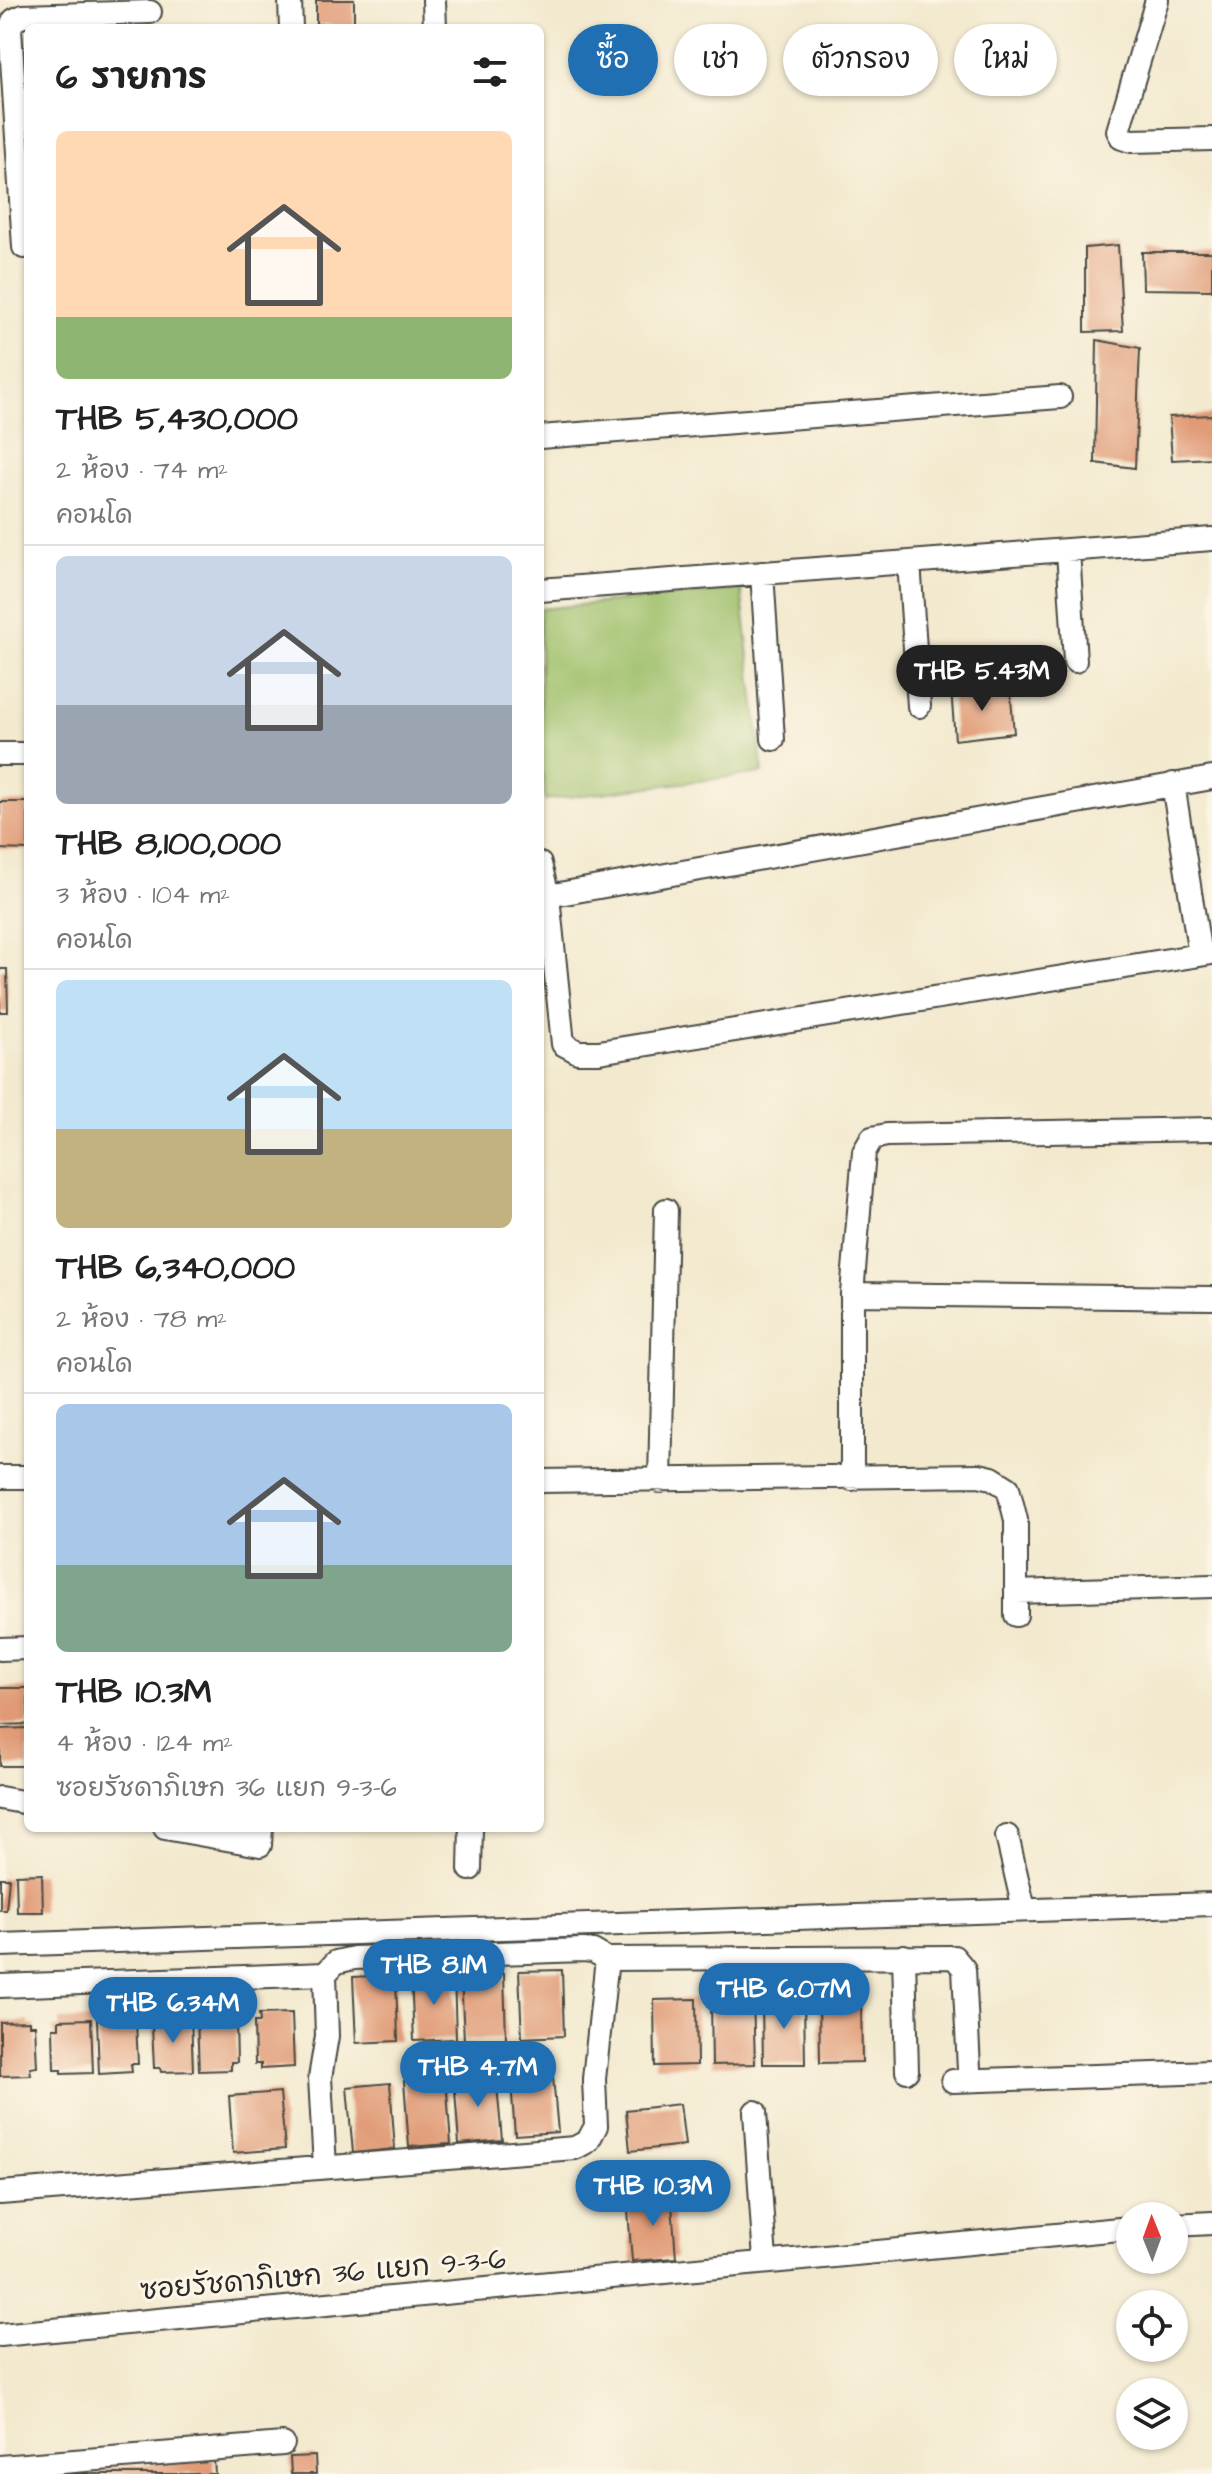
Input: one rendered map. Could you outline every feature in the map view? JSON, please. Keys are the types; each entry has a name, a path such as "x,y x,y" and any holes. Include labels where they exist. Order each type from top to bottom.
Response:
{"street":[{"path":"290,0 291,24"},
{"path":"434,0 435,24"},
{"path":"1157,0 1118,131 1122,138 1131,141 1212,139"},
{"path":"24,247 10,28 14,20 23,16 151,13"},
{"path":"544,437 1060,397"},
{"path":"544,590 1212,539"},
{"path":"1068,551 1075,661"},
{"path":"909,562 919,706"},
{"path":"762,573 773,739"},
{"path":"0,754 24,754"},
{"path":"548,896 1212,778"},
{"path":"544,880 563,1044 578,1052 599,1052 1206,954 1173,784"},
{"path":"852,1479 852,1294 864,1152 872,1138 887,1135 1212,1129"},
{"path":"660,1481 666,1210"},
{"path":"852,1294 1212,1298"},
{"path":"544,1481 979,1475 1008,1488 1016,1520 1016,1615"},
{"path":"0,1477 24,1477"},
{"path":"1016,1592 1212,1586"},
{"path":"0,1649 24,1648"},
{"path":"0,1798 24,1802"},
{"path":"187,1832 260,1845 261,1832"},
{"path":"470,1869 471,1832"},
{"path":"1007,1836 1024,1909"},
{"path":"0,1945 1212,1904"},
{"path":"325,2167 320,2078 327,2036 325,1974 336,1962 354,1958 583,1950 593,1951 607,1959 954,1957 964,1969 961,2075 1212,2072"},
{"path":"904,1956 907,2071"},
{"path":"0,2193 575,2148 588,2141 596,2126 594,2079 607,1959"},
{"path":"0,1986 325,1974"},
{"path":"755,2112 765,2261"},
{"path":"1188,2224 1212,2223"},
{"name":"ซอยรัชดาภิเษก 36 แยก 9-3-6","path":"0,2335 1116,2229"},
{"path":"0,2467 283,2444"}],"green space":[{"path":"741,589 763,773 545,800 544,609"}],"building":[{"path":"316,0 354,0 354,24 316,24"},
{"path":"1118,245 1123,331 1085,332 1085,248"},
{"path":"1142,252 1212,252 1212,290 1143,289"},
{"path":"1097,340 1140,348 1135,468 1095,463"},
{"path":"1212,415 1212,458 1172,460 1169,417"},
{"path":"1010,688 1014,733 955,740 951,689"},
{"path":"0,802 24,802 24,850 0,849"},
{"path":"0,969 7,969 8,1012 0,1012"},
{"path":"0,1688 24,1688 24,1724 0,1725"},
{"path":"24,1728 24,1766 0,1766 0,1729"},
{"path":"42,1874 43,1912 17,1912 16,1875"},
{"path":"0,1878 9,1878 6,1910 0,1910"},
{"path":"562,1970 564,2036 522,2038 519,1971"},
{"path":"454,1973 456,2039 414,2041 411,1975"},
{"path":"504,1973 506,2039 464,2040 461,1974"},
{"path":"396,1975 398,2041 356,2043 353,1977"},
{"path":"861,1995 862,2062 820,2063 819,1996"},
{"path":"804,1997 805,2064 763,2064 762,1998"},
{"path":"753,1998 755,2064 712,2065 711,1999"},
{"path":"696,1999 697,2065 655,2066 654,2000"},
{"path":"292,2013 294,2067 261,2069 261,2064 255,2064 254,2022 260,2022 259,2014"},
{"path":"191,2016 193,2071 161,2072 160,2068 154,2068 152,2026 159,2025 159,2018"},
{"path":"229,2016 229,2020 236,2020 237,2062 231,2062 231,2070 199,2071 197,2017"},
{"path":"130,2018 130,2022 136,2022 138,2064 131,2064 132,2072 99,2074 97,2019"},
{"path":"91,2019 93,2073 61,2074 61,2070 54,2070 53,2028 59,2028 59,2020"},
{"path":"29,2021 29,2025 35,2025 37,2067 30,2068 31,2075 0,2076 0,2022"},
{"path":"552,2066 558,2132 515,2135 510,2069"},
{"path":"496,2074 502,2140 459,2144 454,2077"},
{"path":"446,2078 451,2144 409,2147 404,2081"},
{"path":"390,2083 395,2149 353,2153 347,2087"},
{"path":"280,2092 285,2149 233,2153 229,2096"},
{"path":"680,2104 685,2145 630,2151 626,2110"},
{"path":"671,2191 676,2258 632,2261 628,2211 642,2210 640,2193"},
{"path":"315,2456 316,2474 291,2474 290,2457"},
{"path":"214,2459 215,2474 56,2474 56,2472"}]}
